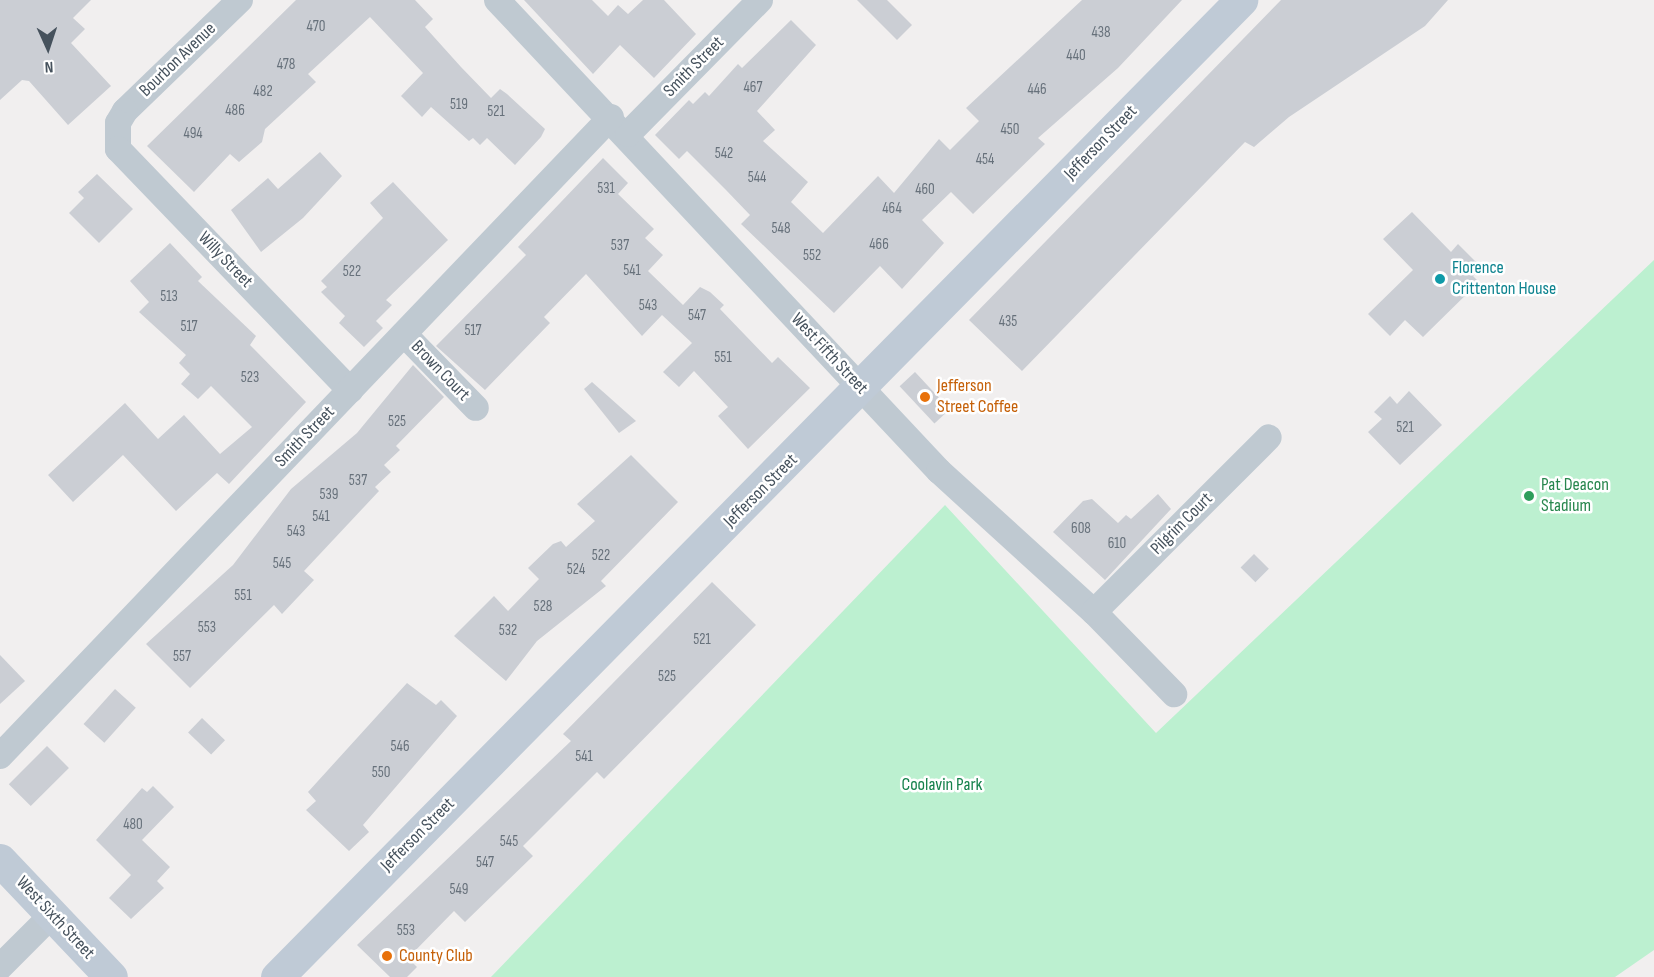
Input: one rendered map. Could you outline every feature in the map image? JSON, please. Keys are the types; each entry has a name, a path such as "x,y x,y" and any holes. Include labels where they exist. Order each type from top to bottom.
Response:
{"street":[{"name":"Bourbon Avenue","path":"118,123 240,0"},
{"name":"West Fifth Street","path":"497,0 619,126 939,471 1094,612 1174,694"},
{"name":"Smith Street","path":"0,756 404,334 619,126 760,0"},
{"name":"Jefferson Street","path":"277,977 862,390 1241,0"},
{"name":"Willy Street","path":"118,123 118,149 125,159 350,390"},
{"name":"Brown Court","path":"404,334 476,408"},
{"name":"Pilgrim Court","path":"1094,612 1269,437"},
{"name":"West Sixth Street","path":"0,860 111,977"},
{"path":"0,967 52,915"}],"green space":[{"name":"Coolavin Park","path":"1654,260 1654,950 1615,977 491,977 945,505 1156,733"}],"building":[{"path":"0,0 91,0 73,18 85,29 71,43 111,86 68,125 29,81 22,80 0,100"},
{"path":"296,0 415,0 433,19 425,27 461,67 491,98 500,89 507,94 545,129 541,137 515,165 487,138 480,145 473,138 469,141 431,107 422,117 401,96 423,73 370,17 308,74 316,82 265,129 262,142 239,162 230,154 194,192 147,146"},
{"path":"524,0 592,0 608,16 618,5 628,14 643,0 664,0 696,34 654,78 620,45 593,74"},
{"path":"857,0 887,0 912,25 897,40"},
{"path":"1082,0 1182,0 1118,68 1038,138 1045,144 973,214 951,192 922,220 944,243 902,289 880,266 834,313 741,224 750,215 687,151 679,159 655,135 689,100 693,104 705,92 709,96 738,64 742,68 791,20 816,45 757,111 775,130 763,141 808,182 791,202 823,233 878,176 894,193 939,139 950,150 979,121 966,108"},
{"path":"1281,0 1448,0 1425,26 1289,117 1254,147 1245,142 1022,371 969,320"},
{"path":"320,152 342,176 303,218 261,252 231,210 268,178 278,189"},
{"path":"603,158 628,183 618,194 654,229 645,238 663,255 648,271 683,305 700,287 710,292 724,305 720,309 772,363 778,357 810,388 748,449 718,416 728,407 694,371 679,387 663,372 692,343 662,315 642,336 586,274 544,317 550,323 485,390 436,346 526,255 518,247"},
{"path":"97,174 133,209 99,243 69,213 84,198 78,192"},
{"path":"393,182 448,240 386,300 392,305 376,321 383,328 364,347 339,323 345,316 321,292 327,287 321,281 383,218 370,203"},
{"name":"Florence Crittenton House","path":"1412,212 1451,252 1458,244 1481,267 1473,276 1479,282 1423,337 1405,320 1390,336 1368,314 1413,270 1383,239"},
{"path":"170,243 202,277 198,281 256,336 250,345 306,402 229,484 217,473 176,511 123,455 73,502 48,475 125,403 158,439 184,415 220,454 252,427 211,386 198,399 181,384 190,374 179,363 186,355 139,312 149,302 130,281"},
{"path":"413,365 444,397 396,446 400,450 384,465 391,472 375,487 379,491 304,571 314,580 282,614 274,605 190,688 146,644 233,565 291,489 357,433"},
{"name":"Jefferson Street Coffee","path":"915,372 950,409 934,424 900,386"},
{"path":"592,382 636,421 619,433 584,389"},
{"path":"1409,391 1442,425 1400,465 1368,432 1382,419 1374,412 1390,396 1397,404"},
{"path":"631,455 678,502 601,581 606,586 537,641 506,681 454,636 494,596 508,611 539,579 528,568 553,544 561,541 566,547 595,521 577,504"},
{"path":"1158,494 1171,509 1105,580 1053,532 1083,501 1092,499 1118,523 1126,515 1131,519"},
{"path":"1254,554 1269,569 1255,582 1241,567"},
{"path":"712,582 756,625 604,779 597,772 523,846 533,856 465,922 454,911 408,958 417,967 407,977 390,977 357,945 571,741 563,734"},
{"path":"0,655 25,681 0,704"},
{"path":"407,683 436,705 441,700 457,716 363,825 369,832 349,851 306,810 316,801 308,792"},
{"path":"115,689 136,708 104,743 84,724"},
{"path":"202,718 225,740 211,755 188,732"},
{"path":"47,746 69,768 31,806 9,784"},
{"path":"153,786 174,807 142,840 170,867 157,881 164,888 131,919 109,898 131,875 96,840 142,788 147,792"}],"place":[{"name":"Florence Crittenton House","path":"1440,279"},
{"name":"Jefferson Street Coffee","path":"925,397"},
{"name":"Pat Deacon Stadium","path":"1529,496"},
{"name":"County Club","path":"387,956"}]}
